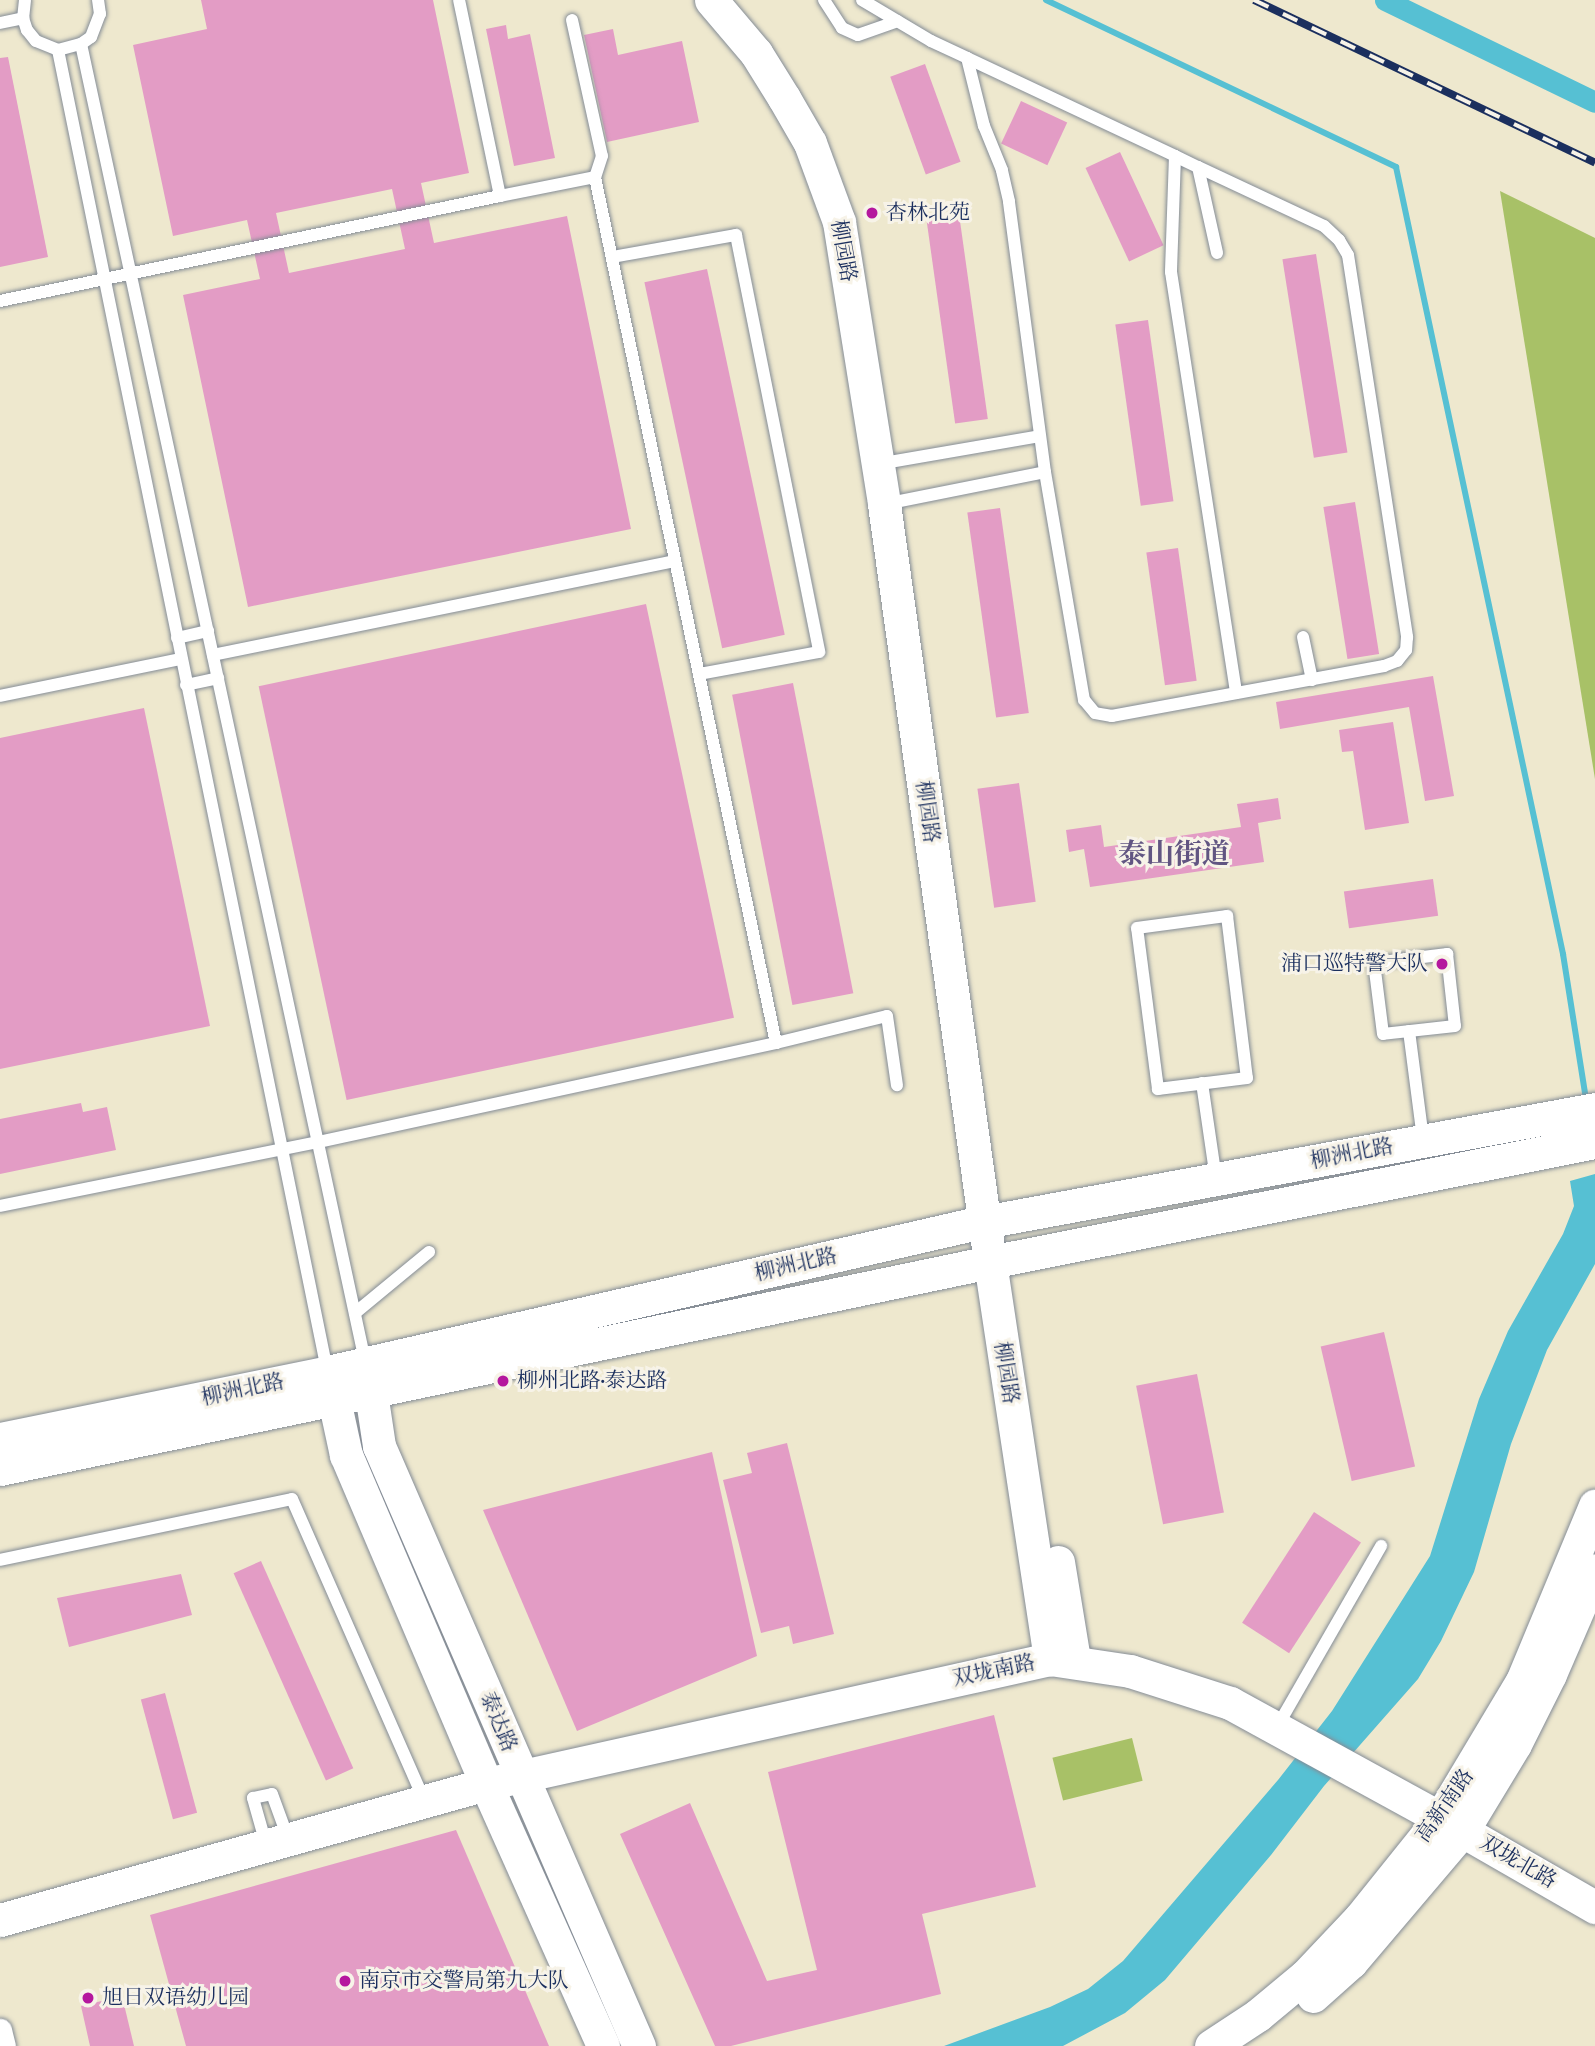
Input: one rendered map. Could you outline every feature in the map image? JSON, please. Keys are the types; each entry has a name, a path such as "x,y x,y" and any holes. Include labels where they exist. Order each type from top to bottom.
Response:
{"street":[{"name":"柳园路","path":"710,0 756,54 810,143 827,181 839,222 887,463"},
{"name":"柳园路","path":"734,0 769,41 826,136 842,173 861,250 887,463 994,1221 1062,1660"},
{"name":"柳洲北路","path":"369,1379 994,1221 1595,1109"},
{"name":"柳洲北路","path":"0,1469 369,1379 1000,1260 1595,1142"},
{"name":"泰达路","path":"369,1379 379,1446 639,2046"},
{"name":"柳洲北路","path":"0,1439 331,1387"},
{"name":"泰达路","path":"331,1387 346,1455 486,1784 603,2046"},
{"name":"高新南路","path":"1212,2046 1258,2015 1305,1976 1452,1824 1522,1681 1595,1506"},
{"name":"高新南路","path":"1252,2046 1296,2012 1351,1962 1452,1824 1515,1744 1545,1686 1595,1570"},
{"name":"双垅南路","path":"0,1920 486,1784 1062,1660 1167,1681 1230,1703 1452,1824"},
{"name":"双垅北路","path":"1452,1824 1595,1907"},
{"path":"0,2030 4,2046"}],"lane":[{"path":"25,0 23,18 36,41 58,50 81,44 97,26 102,1"},
{"path":"459,0 500,196"},
{"path":"824,0 829,12 842,28 858,35 898,21"},
{"path":"862,0 967,58 1324,226 1348,255 1407,637 1406,650 1397,661 1384,667 1112,716 1096,713 1084,700 1045,472 1009,201 1002,170 984,126 967,58"},
{"path":"0,23 23,18"},
{"path":"572,20 602,156 595,177 776,1043"},
{"path":"81,44 369,1379"},
{"path":"58,50 103,281 331,1387"},
{"path":"1175,156 1171,272 1236,694"},
{"path":"1198,167 1217,253"},
{"path":"0,301 595,177"},
{"path":"612,257 736,235 819,652 699,674"},
{"path":"887,463 1040,436"},
{"path":"893,502 1045,472"},
{"path":"213,655 675,561"},
{"path":"177,638 208,631"},
{"path":"1303,637 1312,680"},
{"path":"0,696 181,659"},
{"path":"186,685 218,678"},
{"path":"1227,916 1247,1078 1202,1083 1158,1089 1137,928 1227,916"},
{"path":"1447,954 1455,1026 1409,1031 1383,1034 1374,963 1447,954"},
{"path":"0,1206 318,1142 776,1043 887,1016 897,1085"},
{"path":"1409,1031 1423,1141"},
{"path":"1202,1083 1216,1179"},
{"path":"355,1313 429,1252"},
{"path":"0,1560 292,1499 424,1801"},
{"path":"1282,1730 1381,1546"}],"green space":[{"path":"1500,191 1595,238 1595,779"},
{"path":"1132,1738 1143,1781 1063,1801 1052,1758"}],"water":[{"path":"1595,1174 1595,1264 1547,1350 1511,1444 1474,1572 1441,1641 1418,1679 1324,1786 1271,1855 1165,1980 1125,2013 1063,2046 944,2046 1050,2007 1088,1989 1123,1961 1278,1780 1332,1711 1430,1556 1479,1399 1508,1331 1563,1234 1574,1206 1570,1181"}],"building":[{"path":"201,0 433,0 469,173 421,183 434,243 567,216 631,529 248,607 183,295 260,279 247,220 173,236 133,45 207,29","holes":["392,189 405,249 289,273 276,213"]},
{"path":"506,25 508,39 530,34 555,158 514,166 486,29"},
{"path":"613,29 618,55 682,41 699,122 607,142 584,35"},
{"path":"8,57 48,257 0,267 0,58"},
{"path":"925,64 961,162 926,174 890,77"},
{"path":"1021,101 1067,123 1047,165 1001,144"},
{"path":"1120,152 1164,245 1129,261 1086,168"},
{"path":"959,214 988,419 955,424 926,219"},
{"path":"1316,254 1347,453 1314,458 1282,259"},
{"path":"707,269 785,635 722,648 644,282"},
{"path":"1148,320 1173,501 1141,506 1115,325"},
{"path":"1355,502 1379,654 1347,659 1323,507"},
{"path":"1000,508 1029,713 996,718 967,513"},
{"path":"1178,548 1197,681 1165,685 1146,552"},
{"path":"646,604 734,1018 347,1100 259,686"},
{"path":"1433,676 1454,796 1425,801 1409,707 1280,729 1276,702"},
{"path":"793,683 853,993 792,1005 732,695"},
{"path":"144,708 210,1026 0,1069 0,738"},
{"path":"1393,722 1409,823 1365,830 1353,751 1342,752 1339,730"},
{"path":"1019,783 1036,902 994,908 977,789"},
{"path":"1278,798 1281,819 1258,823 1264,862 1090,887 1084,849 1069,852 1066,830 1101,825 1104,847 1241,827 1237,804"},
{"path":"1433,879 1438,916 1349,928 1344,892"},
{"path":"81,1103 83,1112 107,1107 116,1150 0,1174 0,1119"},
{"path":"1384,1332 1415,1466 1352,1481 1321,1347"},
{"path":"1197,1374 1224,1512 1163,1524 1136,1386"},
{"path":"787,1443 834,1634 793,1644 789,1626 761,1633 723,1480 752,1473 747,1453"},
{"path":"712,1452 757,1656 577,1731 483,1510"},
{"path":"1314,1512 1361,1542 1289,1653 1242,1623"},
{"path":"261,1561 353,1768 326,1781 234,1573"},
{"path":"181,1574 192,1615 69,1647 57,1598"},
{"path":"165,1693 197,1813 173,1819 141,1699"},
{"path":"994,1715 1036,1887 922,1914 941,1994 731,2046 715,2046 620,1834 690,1803 767,1981 817,1970 768,1772"},
{"name":"南京市交警局第九大队","path":"456,1830 549,2046 186,2046 150,1915"},
{"path":"122,1996 134,2046 90,2046 81,2006"}],"waterway":[{"path":"1046,0 1396,167 1563,954 1586,1099"},
{"path":"1385,0 1595,102"}],"railway":[{"path":"1254,0 1595,163"}],"place":[{"name":"杏林北苑","path":"872,213"},
{"name":"浦口巡特警大队","path":"1442,964"},
{"name":"柳州北路·泰达路","path":"503,1381"},
{"name":"南京市交警局第九大队","path":"345,1981"},
{"name":"旭日双语幼儿园","path":"88,1998"}],"district":[{"name":"泰山街道","path":"1174,855"}]}
